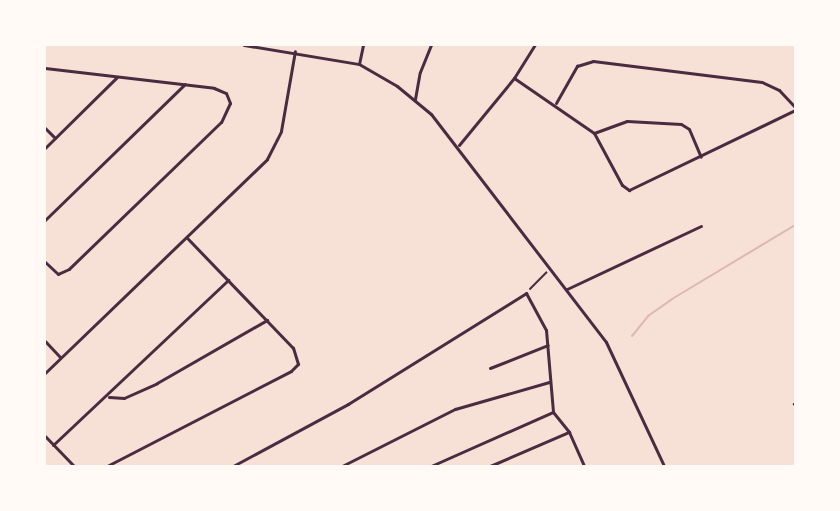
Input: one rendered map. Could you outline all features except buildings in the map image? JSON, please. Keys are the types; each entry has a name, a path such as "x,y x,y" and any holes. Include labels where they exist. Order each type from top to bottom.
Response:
{"street":[{"path":"244,45 295,51 359,64 415,99 459,146 567,289 618,363 664,466"},
{"path":"359,64 363,45"},
{"path":"415,99 420,72 432,45"},
{"path":"459,146 514,78 535,45"},
{"path":"45,373 258,169 274,149 284,120 295,51"},
{"path":"514,78 556,103 594,133 622,185 629,190 701,157 795,108 773,86 762,82 593,61 577,66 556,103"},
{"path":"45,68 185,84 226,93 230,104 225,118 65,273 58,274 45,262"},
{"path":"45,148 117,77"},
{"path":"45,220 185,84"},
{"path":"594,133 627,121 681,124 689,129 701,157"},
{"path":"45,128 55,138"},
{"path":"567,289 701,226"},
{"path":"107,466 295,368 299,360 296,352 267,320 186,238"},
{"path":"53,445 109,396 228,280"},
{"path":"233,466 348,404 526,293 540,316 549,345 552,411 569,432 584,466"},
{"path":"109,396 124,398 157,383 267,320"},
{"path":"45,341 61,357"},
{"path":"490,368 549,345"},
{"path":"342,466 455,409 549,382"},
{"path":"431,466 552,411"},
{"path":"490,466 569,432"},
{"path":"45,436 74,466"}],"path":[{"path":"526,293 551,268"}],"waterway":[{"path":"632,336 648,316 672,299 795,225"}]}
